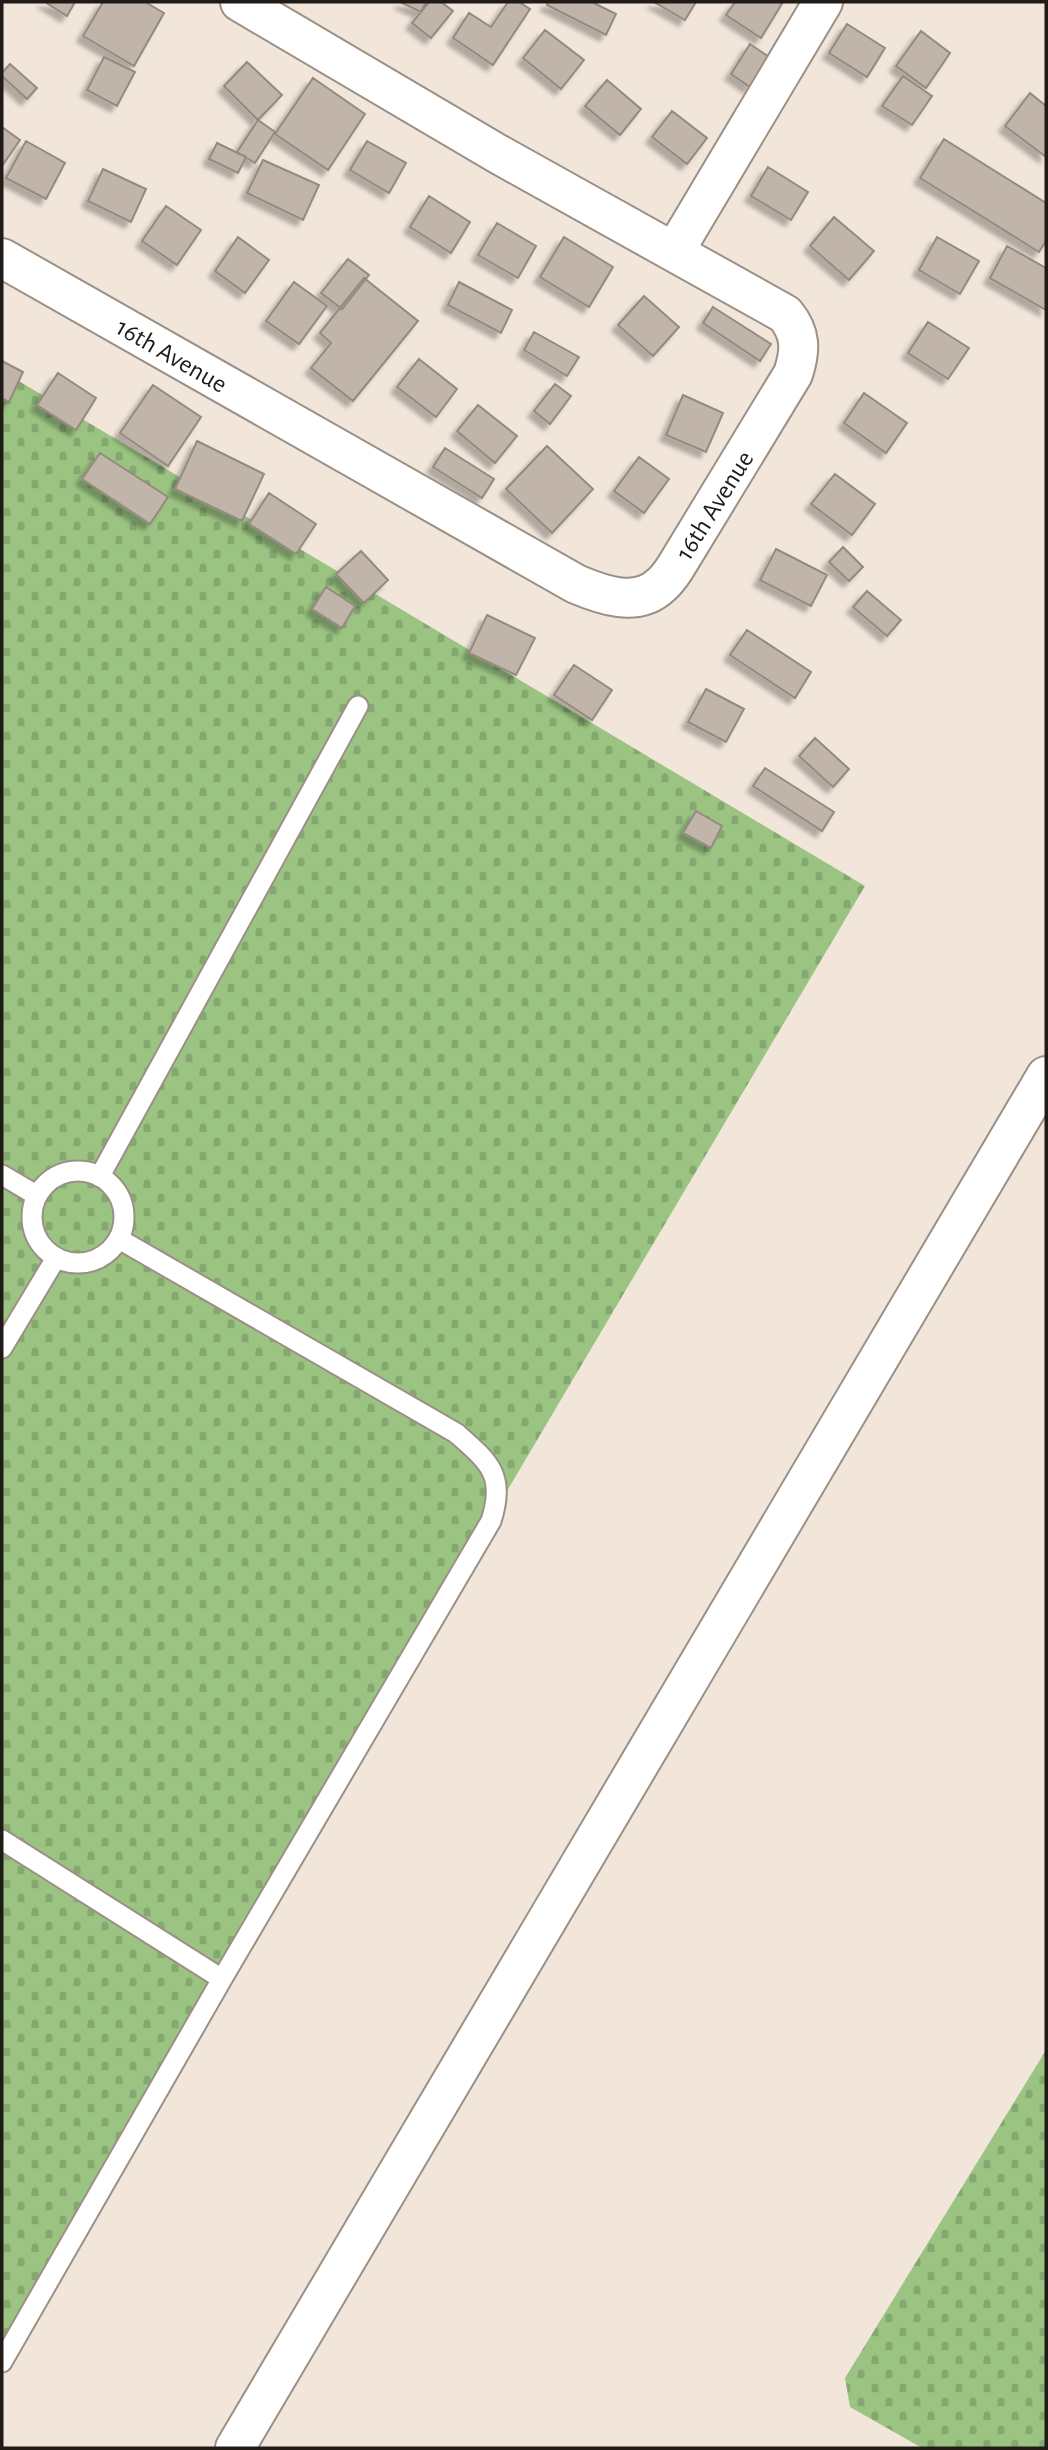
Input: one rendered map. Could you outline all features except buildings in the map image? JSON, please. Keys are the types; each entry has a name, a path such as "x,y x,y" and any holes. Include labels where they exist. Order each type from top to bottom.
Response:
{"main road":[{"name":"16th Avenue","path":"2,258 576,584 617,598 646,595 660,586 675,568 777,404 798,361 800,342 795,326 785,314 498,154 240,2"},
{"path":"674,253 823,2"},
{"path":"235,2448 1046,1076"}],"lane":[{"path":"100,1176 358,706"},
{"path":"82,1171 100,1176 114,1187 123,1204 125,1222 120,1239 108,1253 92,1262 74,1264 56,1258 42,1247 33,1231 31,1212 36,1195 48,1181 64,1172 82,1171"},
{"path":"2,1175 36,1195"},
{"path":"2,2361 491,1521 497,1502 498,1488 489,1466 478,1452 456,1433 120,1239"},
{"path":"2,1348 56,1258"},
{"path":"2,1840 222,1979"}],"green space":[{"path":"2,371 865,886 2,2344"},
{"path":"1046,2050 1046,2448 922,2448 850,2407 845,2378"}]}
